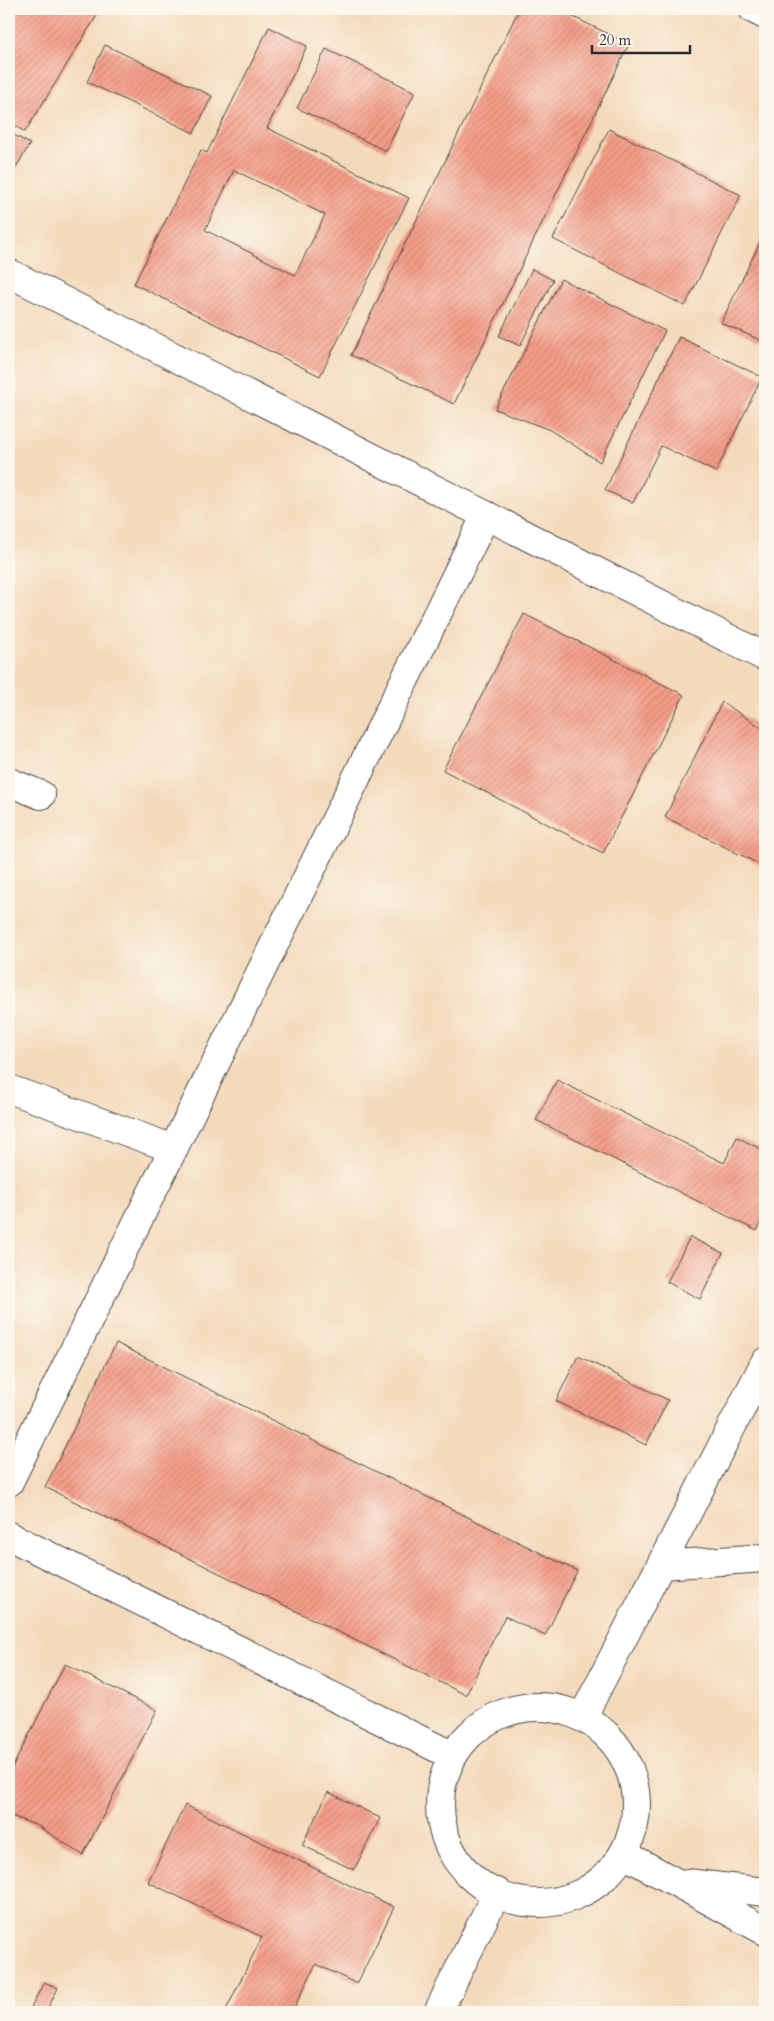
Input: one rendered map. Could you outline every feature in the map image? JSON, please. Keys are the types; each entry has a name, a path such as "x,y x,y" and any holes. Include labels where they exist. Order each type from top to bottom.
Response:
{"street":[{"path":"753,9 765,15"},
{"path":"9,273 765,657"},
{"path":"9,1482 486,516"},
{"path":"9,782 41,794"},
{"path":"9,1089 174,1149"},
{"path":"582,1718 765,1362"},
{"path":"9,1536 451,1755"},
{"path":"661,1565 765,1558"},
{"path":"554,1707 593,1723 618,1747 635,1785 636,1821 624,1854 596,1885 558,1902 522,1902 480,1885 457,1862 442,1830 440,1788 451,1755 480,1724 516,1708 554,1707"},
{"path":"624,1854 765,1931"},
{"path":"674,1882 765,1892"},
{"path":"438,2012 498,1892"}],"building":[{"path":"9,9 101,9 25,132 9,122"},
{"path":"519,9 557,9 629,44 454,404 351,355"},
{"path":"269,27 307,46 267,128 409,198 320,376 134,284 201,150 207,153","holes":["234,170 325,215 295,275 205,230"]},
{"path":"105,45 212,96 194,133 87,82"},
{"path":"326,49 415,92 386,151 297,108"},
{"path":"609,129 741,195 685,306 553,239"},
{"path":"9,132 30,144 9,179"},
{"path":"765,232 765,342 721,323"},
{"path":"532,269 553,280 520,346 499,336"},
{"path":"561,279 665,331 600,462 550,430 495,409"},
{"path":"679,337 762,377 716,472 661,446 633,503 605,490"},
{"path":"524,614 684,695 603,853 443,770"},
{"path":"722,702 765,730 765,867 665,817"},
{"path":"557,1080 724,1163 737,1137 765,1151 765,1214 757,1231 536,1120"},
{"path":"690,1237 723,1253 700,1299 667,1282"},
{"path":"116,1343 577,1571 545,1636 505,1616 466,1695 45,1487"},
{"path":"578,1356 668,1400 646,1445 556,1401"},
{"path":"65,1664 157,1710 83,1855 38,1826 9,1815 9,1774"},
{"path":"328,1792 380,1818 354,1870 302,1845"},
{"path":"185,1805 394,1907 357,1984 316,1964 292,2012 225,2012 262,1937 148,1882"},
{"path":"44,1982 58,1988 46,2012 29,2012"}]}
